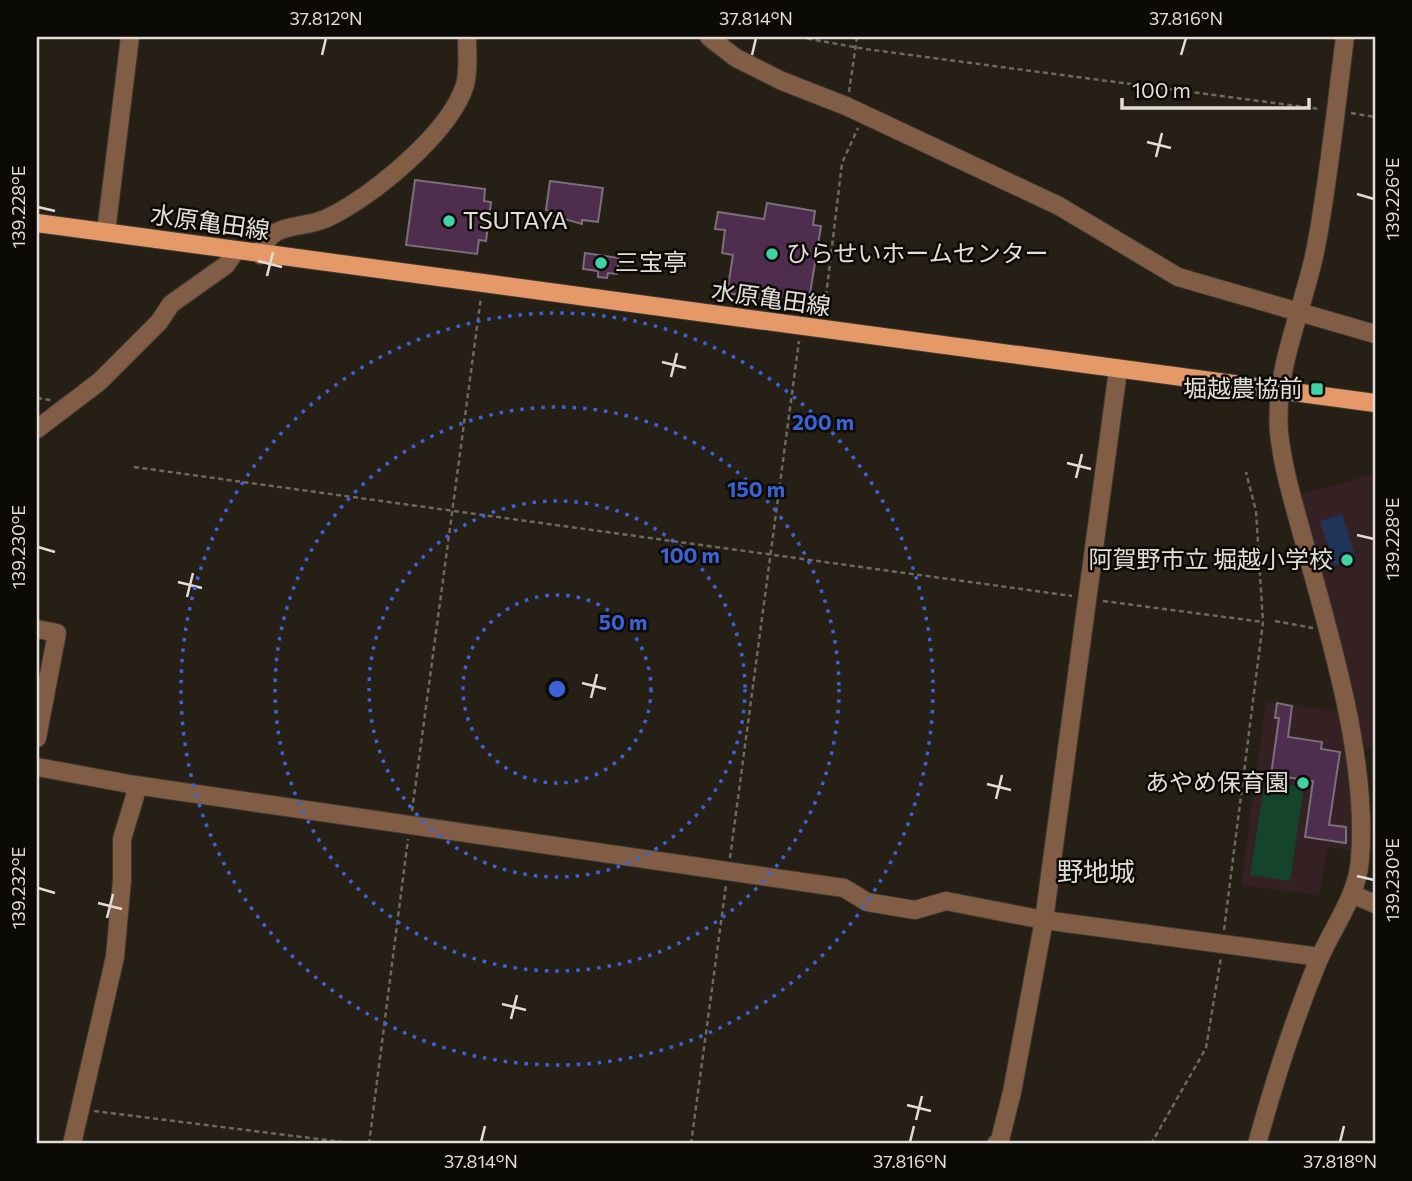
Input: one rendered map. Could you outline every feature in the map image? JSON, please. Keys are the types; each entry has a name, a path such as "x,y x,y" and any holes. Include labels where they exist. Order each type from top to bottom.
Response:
{"main road":[{"name":"水原亀田線","path":"37,223 482,285 1375,403"}],"street":[{"path":"106,232 130,37"},
{"path":"261,255 264,242 272,233 323,220 347,206 417,153 444,124 459,100 466,82 467,37"},
{"path":"709,37 736,58 771,75 864,114 1059,206 1178,278 1375,334"},
{"path":"1257,1144 1268,1103 1320,957 1352,894 1360,862 1359,787 1328,631 1283,462 1279,428 1287,350 1298,311 1306,295 1316,246 1345,37"},
{"path":"37,429 99,382 159,322 172,304 226,265 235,251"},
{"path":"996,1144 1000,1140 1012,1092 1044,920 1118,370"},
{"path":"37,629 57,633 37,738"},
{"path":"37,767 135,785 844,888 867,902 915,910 946,901 1044,920 1320,957"},
{"path":"72,1144 115,957 122,880 122,839 135,796 135,785"},
{"path":"1352,894 1375,904"}],"path":[{"path":"799,37 855,47 1375,117"},
{"path":"846,106 857,37"},
{"path":"822,330 842,163 864,114"},
{"path":"369,1144 482,285"},
{"path":"691,1144 801,327"},
{"path":"134,467 1263,622"},
{"path":"1151,1144 1206,1048 1222,944 1263,622 1256,511 1245,472"},
{"path":"1275,621 1328,631"},
{"path":"82,1109 358,1144"}],"shaded area":[{"name":"阿賀野市立 堀越小学校","path":"1375,473 1375,748 1365,747 1337,626 1300,495"},
{"name":"あやめ保育園","path":"1266,702 1338,711 1350,762 1353,851 1328,847 1319,895 1241,885"}],"green space":[{"path":"1265,781 1304,787 1290,881 1250,875"}],"water":[{"path":"1342,514 1356,559 1334,566 1320,521"}],"building":[{"name":"TSUTAYA","path":"415,180 485,189 484,201 491,202 486,241 479,240 477,254 406,245"},
{"path":"550,181 603,188 598,222 582,220 582,224 550,215 551,211 546,210"},
{"name":"ひらせいホームセンター","path":"767,203 815,211 813,225 821,226 808,306 727,293 733,255 722,253 725,230 715,229 718,212 764,219"},
{"name":"三宝亭","path":"585,253 619,258 617,274 608,273 607,278 598,277 598,271 583,269"},
{"path":"1277,703 1292,706 1288,737 1322,742 1321,749 1340,752 1329,825 1346,827 1346,843 1305,837 1313,781 1271,775 1279,718 1275,718"}],"place":[{"name":"TSUTAYA","path":"449,221"},
{"name":"ひらせいホームセンター","path":"772,254"},
{"name":"三宝亭","path":"601,263"},
{"name":"堀越農協前","path":"1317,389"},
{"name":"阿賀野市立 堀越小学校","path":"1347,560"},
{"name":"あやめ保育園","path":"1303,783"}],"district":[{"name":"野地城","path":"1096,872"}]}
